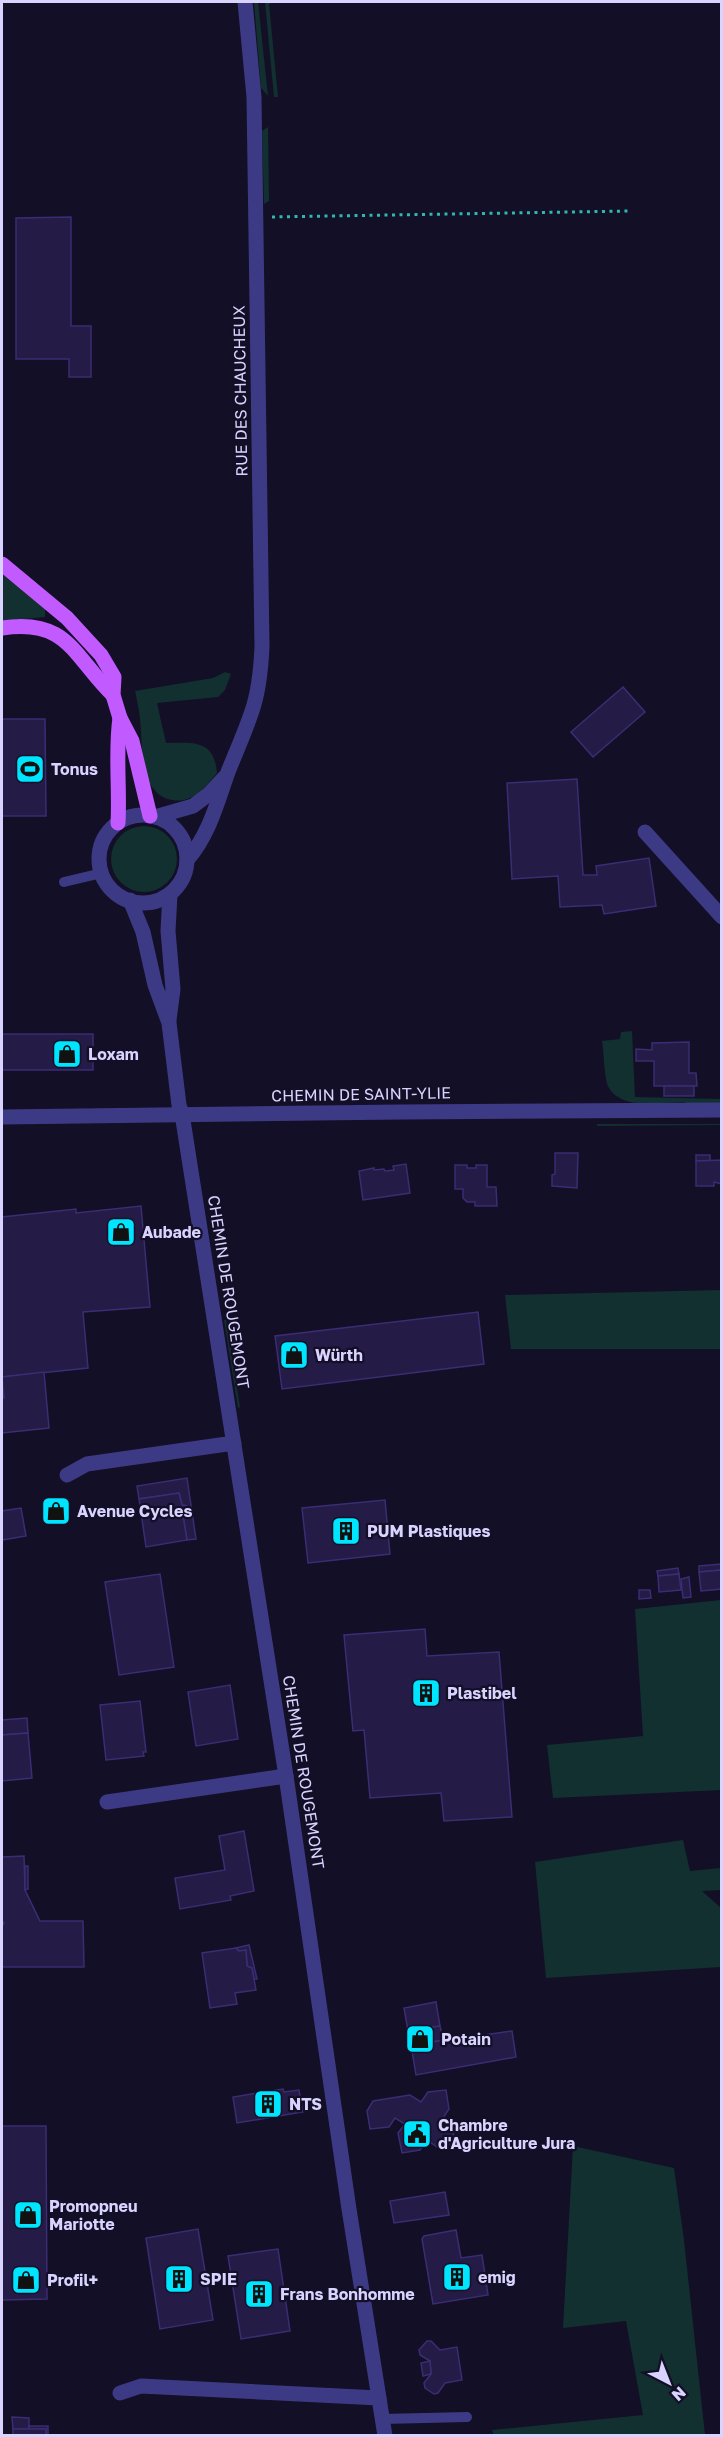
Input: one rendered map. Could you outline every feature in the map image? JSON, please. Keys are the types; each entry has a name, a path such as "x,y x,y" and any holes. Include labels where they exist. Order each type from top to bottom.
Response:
{"main road":[{"path":"2,564 67,618 93,644 114,678 113,695 120,718 132,741 153,816"},
{"path":"2,628 32,626 59,636 82,658 113,695"},
{"path":"118,823 120,777 117,737 120,718"}],"street":[{"name":"RUE DES CHAUCHEUX","path":"187,860 198,847 217,808 253,709 260,674 262,647 254,97 245,2"},
{"name":"RUE DES CHAUCHEUX","path":"153,816 194,806 228,775"},
{"path":"134,816 153,816 164,820 179,833 184,841 187,860 185,873 179,885 170,894 154,901 130,900 116,893 102,873 101,848 109,832 118,823 134,816"},
{"path":"645,832 722,917"},
{"path":"169,1023 173,989 168,931 170,894"},
{"path":"130,900 143,932 155,985 169,1023"},
{"name":"CHEMIN DE ROUGEMONT","path":"169,1023 179,1105 286,1776 352,2229 385,2436"},
{"name":"CHEMIN DE SAINT-YLIE","path":"2,1117 722,1110"},
{"path":"67,1475 87,1464 234,1443"},
{"path":"107,1802 286,1776"},
{"path":"120,2393 141,2386 379,2398"}],"lane":[{"path":"64,882 102,873"},
{"path":"382,2419 467,2417"}],"path":[{"path":"256,217 630,211"}],"green space":[{"path":"254,2 258,2 268,96 261,88"},
{"path":"265,2 273,2 269,4 278,97 274,97"},
{"path":"268,127 269,201 264,204 262,131"},
{"path":"2,574 45,608 45,617 2,621"},
{"path":"225,672 231,674 225,690 218,697 157,703 166,743 201,745 212,754 217,773 192,797 179,801 161,796 153,788 144,767 140,715 135,691 213,678"},
{"path":"138,826 150,826 162,831 172,841 177,859 175,872 162,887 150,892 138,892 126,887 116,877 111,865 111,853 116,841 126,831"},
{"path":"632,1031 635,1097 721,1099 721,1103 689,1106 685,1102 644,1104 633,1103 615,1095 607,1084 602,1041 620,1039 621,1032"},
{"path":"597,1124 721,1124 722,1125 597,1126"},
{"path":"721,1290 721,1349 511,1349 505,1295"},
{"path":"224,1320 226,1320 240,1407 238,1408"},
{"path":"721,1600 721,1790 553,1798 547,1745 643,1736 635,1609"},
{"path":"683,1840 690,1871 721,1868 721,1890 702,1891 721,1908 721,1967 546,1978 535,1862"},
{"path":"573,2146 674,2168 705,2435 494,2435 492,2430 643,2415 626,2321 563,2328"}],"building":[{"path":"71,217 71,326 91,326 91,377 69,377 69,359 16,359 16,218"},
{"path":"623,687 645,712 593,757 571,732"},
{"path":"2,719 45,719 46,816 2,816"},
{"path":"577,779 583,875 597,875 596,866 649,858 656,906 604,914 602,905 560,907 558,876 512,879 507,783"},
{"path":"2,1034 93,1034 93,1070 2,1070"},
{"path":"689,1042 689,1073 696,1073 697,1086 654,1086 654,1061 636,1061 636,1049 652,1050 652,1043"},
{"path":"664,1086 694,1086 694,1096 664,1096"},
{"path":"555,1153 578,1153 577,1188 552,1186 552,1175 555,1174"},
{"path":"696,1155 710,1155 710,1161 696,1161"},
{"path":"722,1160 722,1184 714,1182 714,1186 696,1186 696,1161"},
{"path":"406,1164 410,1193 363,1200 359,1171 374,1168 374,1170 394,1170 393,1166"},
{"path":"455,1165 476,1168 476,1165 487,1165 487,1187 496,1187 497,1206 475,1206 475,1202 467,1202 463,1198 463,1189 455,1189"},
{"path":"141,1206 150,1307 83,1312 88,1368 2,1377 2,1217 76,1209 76,1213"},
{"path":"478,1312 484,1364 282,1389 275,1336"},
{"path":"44,1372 49,1428 2,1433 2,1398 4,1398 2,1377"},
{"path":"187,1478 196,1539 187,1540 183,1516 188,1510 187,1506 182,1505 179,1493 139,1499 137,1486"},
{"path":"179,1493 182,1505 187,1506 188,1510 183,1516 187,1540 146,1547 139,1499"},
{"name":"PUM Plastiques","path":"385,1500 390,1554 308,1563 302,1508"},
{"path":"21,1508 26,1536 2,1540 2,1511"},
{"path":"721,1564 722,1570 699,1572 699,1566"},
{"path":"678,1568 679,1574 658,1576 657,1571"},
{"path":"722,1570 722,1589 701,1591 699,1572"},
{"path":"160,1574 174,1667 119,1675 105,1582"},
{"path":"679,1574 681,1590 659,1592 658,1576"},
{"path":"689,1577 691,1597 683,1598 681,1579"},
{"path":"639,1590 650,1590 651,1598 639,1599"},
{"name":"Plastibel","path":"425,1629 427,1656 499,1652 512,1817 444,1821 441,1793 370,1798 364,1730 353,1731 344,1635"},
{"path":"230,1685 238,1739 196,1746 188,1692"},
{"path":"140,1701 146,1752 143,1752 144,1756 106,1760 100,1705"},
{"path":"27,1718 28,1733 2,1735 2,1720"},
{"path":"28,1733 32,1778 2,1781 2,1735"},
{"path":"244,1831 254,1891 230,1896 231,1900 180,1909 175,1878 225,1870 219,1836"},
{"path":"24,1856 25,1890 40,1921 83,1921 84,1967 2,1967 2,1926 4,1923 2,1921 2,1857"},
{"path":"25,1866 28,1866 28,1889 25,1890"},
{"path":"249,1945 257,1979 254,1979 252,1968 247,1966 246,1950 239,1951 236,1948"},
{"path":"236,1948 239,1951 246,1950 247,1966 252,1968 256,1990 235,1993 237,2004 210,2008 202,1953"},
{"path":"436,2002 440,2026 408,2031 404,2008"},
{"path":"440,2026 443,2040 411,2045 408,2031"},
{"path":"512,2031 516,2057 416,2075 411,2045"},
{"name":"NTS","path":"283,2089 284,2092 299,2090 303,2112 237,2123 233,2097"},
{"path":"446,2090 449,2109 443,2118 452,2124 455,2144 437,2147 427,2140 420,2150 402,2153 398,2133 405,2124 395,2118 389,2127 370,2129 367,2111 373,2101 410,2095 421,2102 428,2092"},
{"path":"2,2126 46,2126 47,2299 2,2300"},
{"path":"445,2192 449,2215 394,2223 390,2201"},
{"name":"SPIE","path":"198,2229 213,2320 160,2329 146,2238"},
{"name":"emig","path":"456,2230 461,2258 482,2255 488,2295 433,2304 422,2239 424,2236"},
{"name":"Frans Bonhomme","path":"278,2249 290,2331 241,2339 228,2256"},
{"path":"427,2341 431,2341 440,2350 457,2347 462,2380 445,2383 438,2393 434,2394 425,2388 424,2383 431,2374 430,2361 420,2355 419,2350"},
{"path":"430,2361 431,2374 423,2376 421,2363"},
{"path":"12,2417 29,2418 29,2429 13,2429"},
{"path":"29,2426 48,2426 48,2436 46,2436 46,2429 29,2429"},
{"path":"13,2429 46,2429 46,2436 13,2436"}],"place":[{"name":"Tonus","path":"30,769"},
{"name":"Loxam","path":"67,1054"},
{"name":"Aubade","path":"121,1232"},
{"name":"Würth","path":"294,1355"},
{"name":"Avenue Cycles","path":"56,1511"},
{"name":"PUM Plastiques","path":"346,1531"},
{"name":"Plastibel","path":"426,1693"},
{"name":"Potain","path":"420,2039"},
{"name":"NTS","path":"268,2104"},
{"name":"Chambre d'Agriculture Jura","path":"417,2134"},
{"name":"Promopneu Mariotte","path":"28,2215"},
{"name":"emig","path":"457,2277"},
{"name":"SPIE","path":"179,2279"},
{"name":"Profil+","path":"26,2280"},
{"name":"Frans Bonhomme","path":"259,2294"}]}
